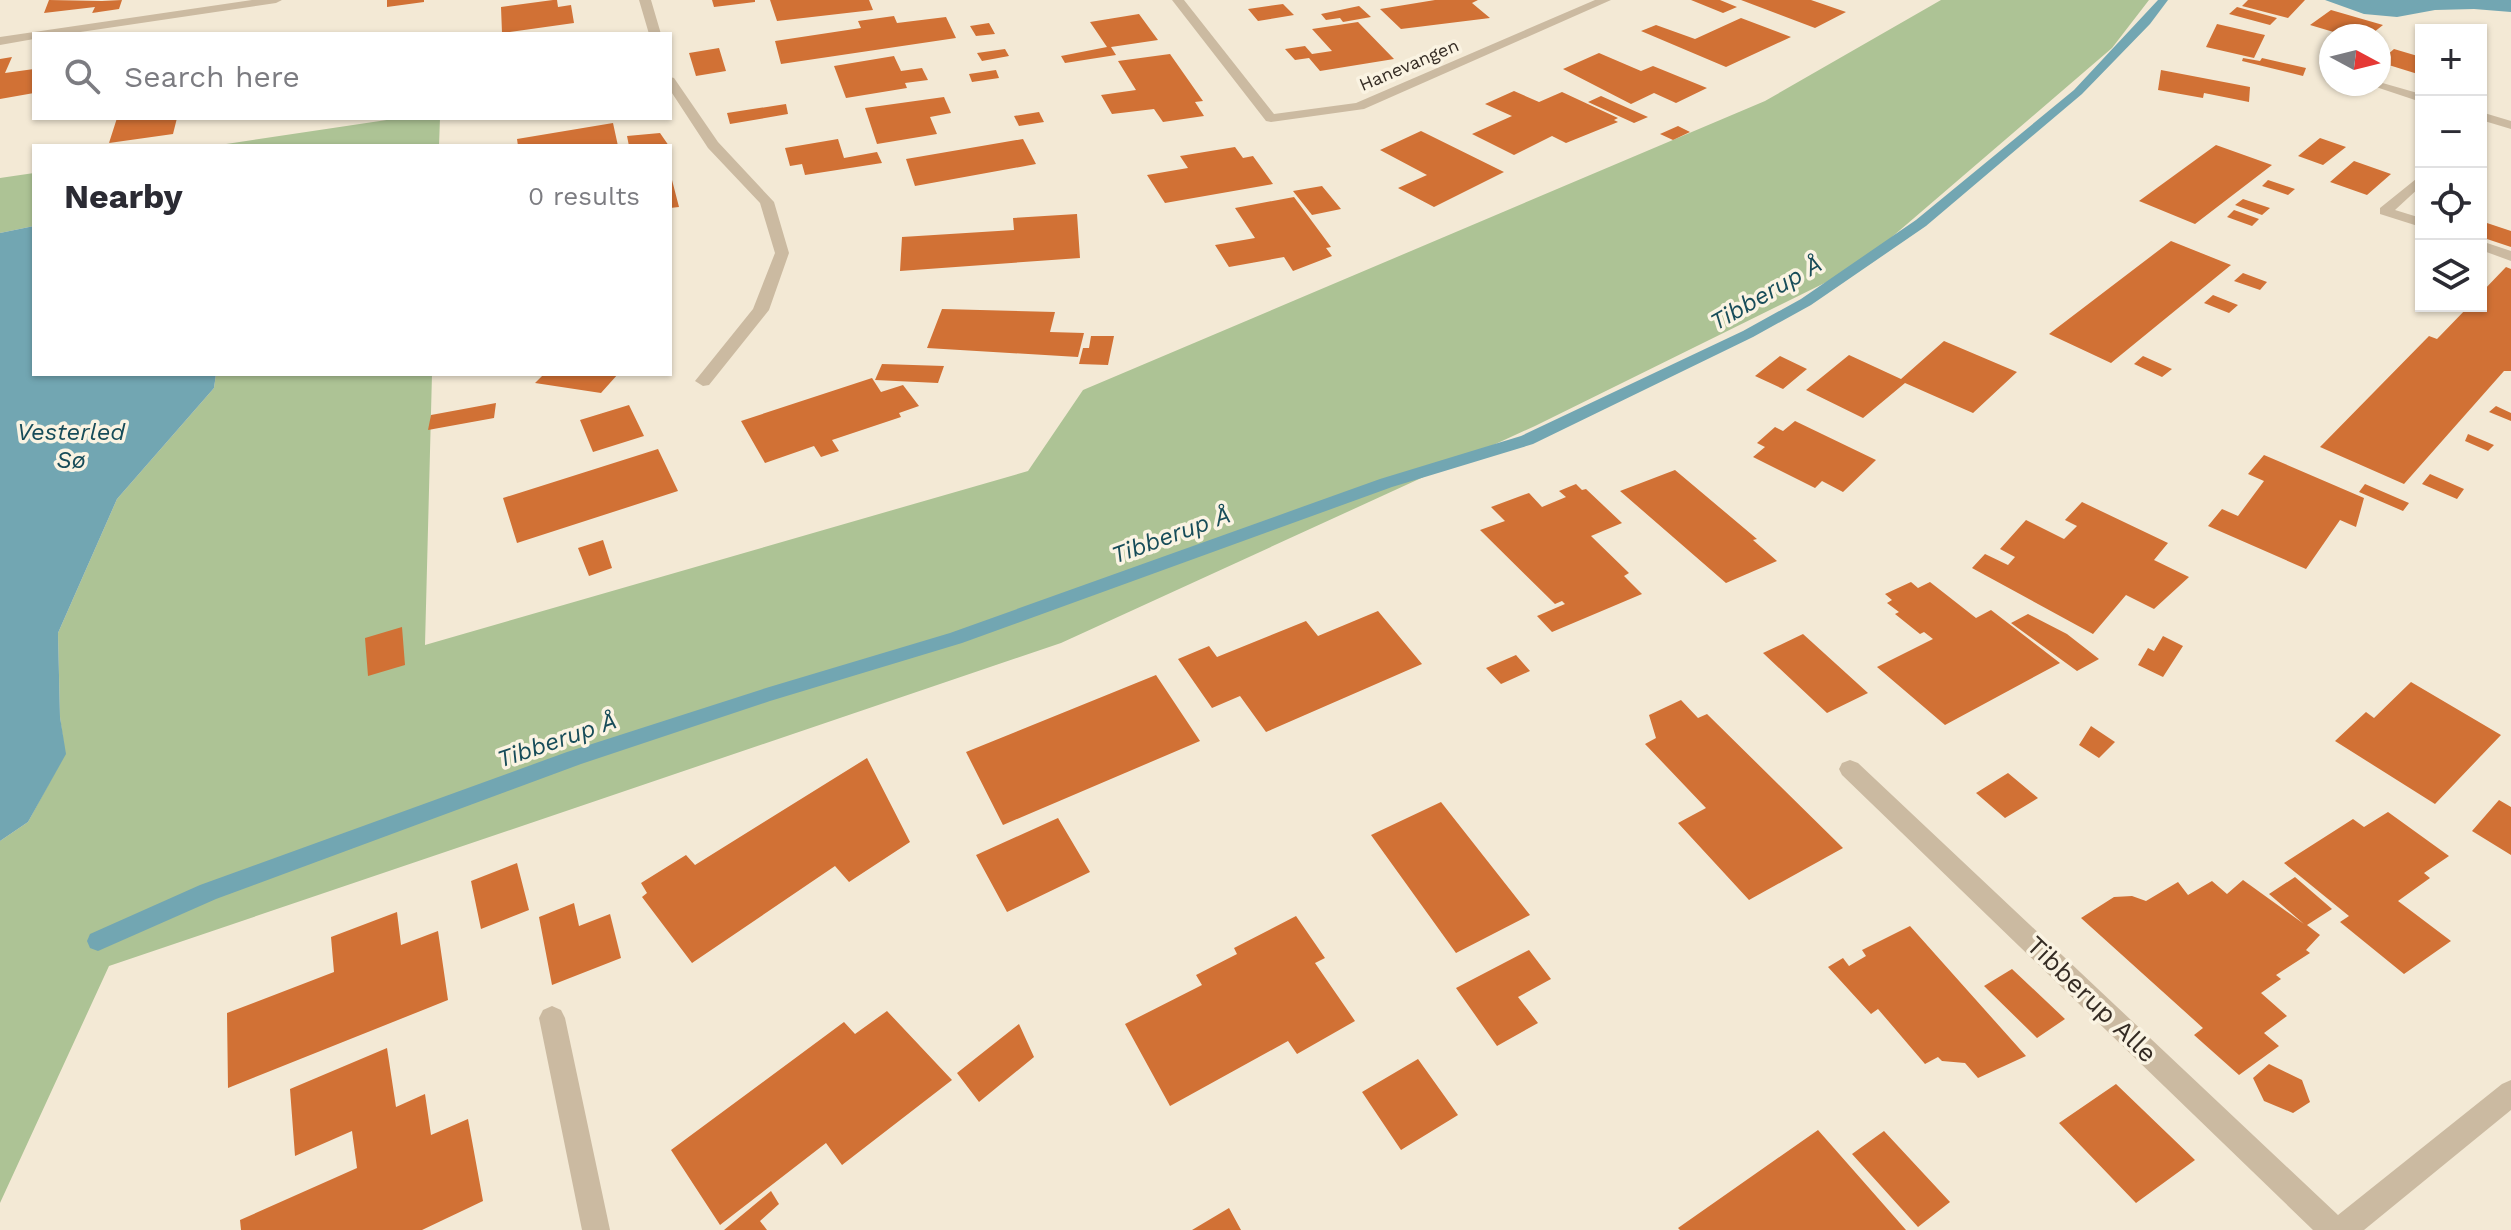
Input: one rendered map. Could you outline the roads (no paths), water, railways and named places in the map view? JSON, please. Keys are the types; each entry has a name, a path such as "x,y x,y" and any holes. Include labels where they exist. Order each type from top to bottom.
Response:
{"street":[{"path":"56,32 276,0"},
{"path":"645,0 654,32"},
{"name":"Hanevangen","path":"1178,0 1271,118 1359,106 1605,0"},
{"path":"0,41 32,35"},
{"path":"672,84 713,145 767,202 782,253 761,310 703,381"},
{"path":"2391,89 2415,96"},
{"path":"2487,121 2511,125"},
{"path":"2415,184 2385,211 2415,221"},
{"path":"2487,247 2511,256"},
{"name":"Tibberup Alle","path":"1850,769 2334,1230"},
{"path":"552,1018 596,1230"},
{"path":"2342,1230 2511,1093"}],"water":[{"path":"2325,0 2511,0 2511,12 2435,10 2397,17 2364,14"},
{"name":"Vesterled Sø","path":"32,226 32,376 216,376 214,388 117,499 58,633 60,717 66,754 28,822 0,841 0,233"}],"waterway":[{"name":"Tibberup Å","path":"98,941 208,892 574,758 766,695 956,638 1386,483 1527,440 1748,334 1806,302 1921,223 2078,92 2146,22 2163,0"}]}
